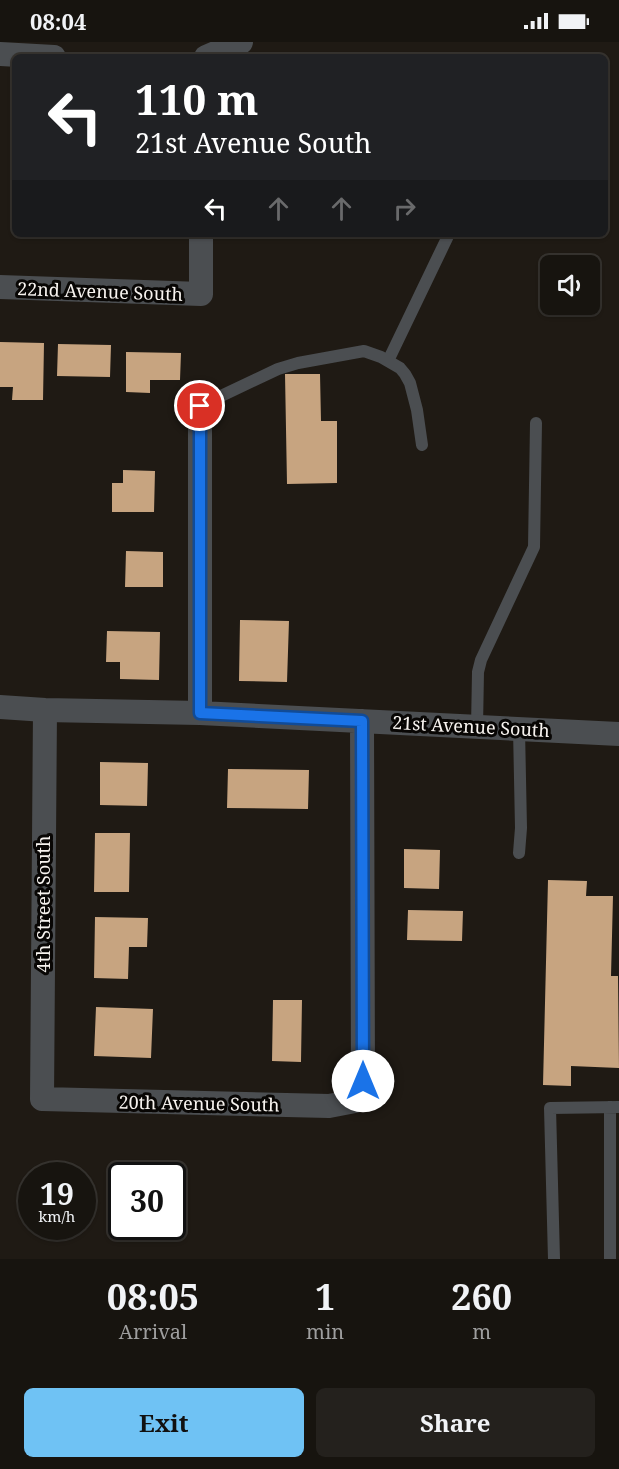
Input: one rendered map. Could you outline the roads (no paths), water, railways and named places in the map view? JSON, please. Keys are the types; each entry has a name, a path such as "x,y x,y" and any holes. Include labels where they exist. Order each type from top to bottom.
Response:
{"street":[{"path":"213,54 241,42"},
{"name":"22nd Avenue South","path":"0,287 201,294 201,237"},
{"path":"200,406 200,713"},
{"name":"21st Avenue South","path":"0,707 200,713 619,734"},
{"name":"4th Street South","path":"42,1099 45,710"},
{"name":"20th Avenue South","path":"42,1099 329,1106 355,1101 363,1081 362,721"}],"lane":[{"path":"388,361 448,237"},
{"path":"200,406 278,369 363,351 400,368 410,383 422,445"},
{"path":"477,727 478,672 481,660 534,547 536,423"},
{"path":"519,729 521,828 519,853"},
{"path":"554,1259 550,1108 614,1107 610,1259"}]}
